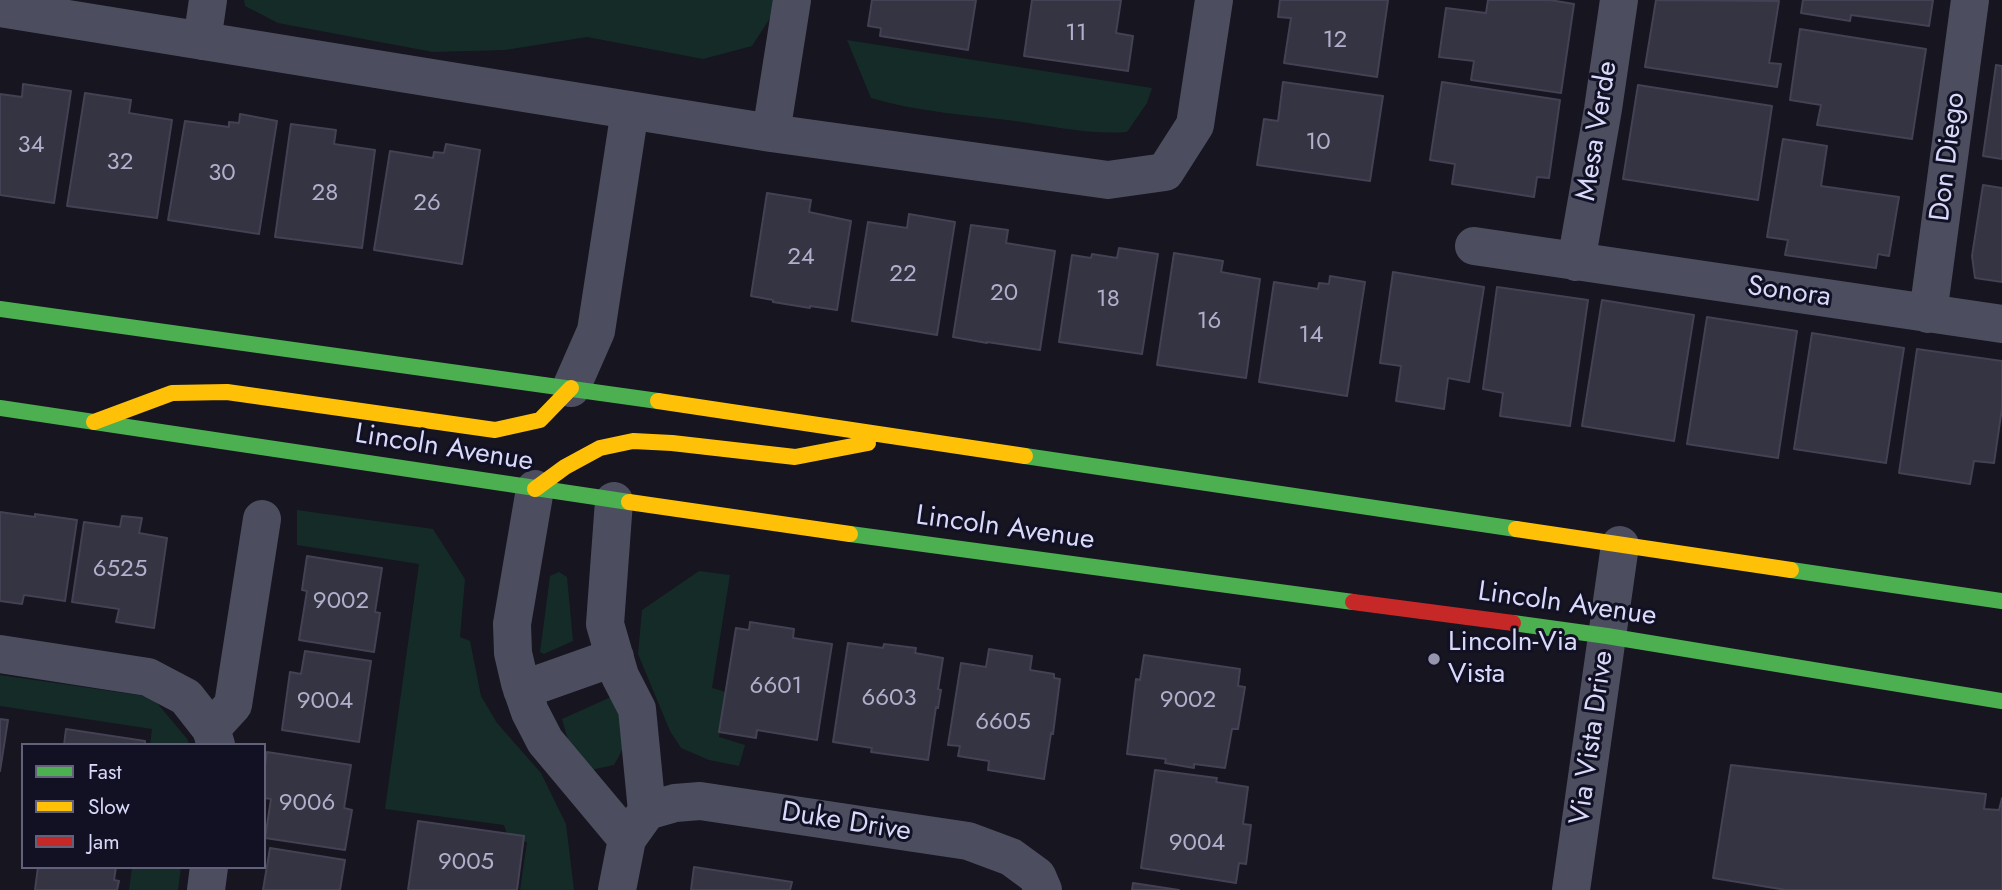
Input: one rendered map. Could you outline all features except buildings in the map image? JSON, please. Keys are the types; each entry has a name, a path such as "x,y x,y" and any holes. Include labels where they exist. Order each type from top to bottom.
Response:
{"main road":[{"path":"0,309 571,388 2002,601"},
{"path":"92,422 172,393 227,392 495,430 540,420 571,388"},
{"name":"Lincoln Avenue","path":"0,408 782,525 1608,636 2002,701"},
{"path":"535,489 565,467 600,448 633,441 795,457 894,438"}],"street":[{"path":"202,41 208,0"},
{"path":"771,133 792,0"},
{"path":"0,8 771,133 1108,180 1165,172 1195,125 1213,0"},
{"name":"Mesa Verde","path":"1576,262 1619,0"},
{"name":"Don Diego","path":"1928,314 1970,0"},
{"path":"571,388 596,331 630,110"},
{"name":"Sonora","path":"1474,246 2002,324"},
{"path":"535,489 512,624 513,653 522,690 545,741 637,825"},
{"path":"614,500 605,624 620,676 637,709 637,825 617,890"},
{"path":"0,654 148,677 186,697 214,737 233,705 262,519"},
{"name":"Via Vista Drive","path":"1571,890 1620,545"},
{"path":"522,690 615,657"},
{"name":"Duke Drive","path":"637,825 674,803 700,801 968,841 1011,857 1040,883"},
{"path":"206,890 209,869"}],"green space":[{"path":"244,0 775,0 774,12 752,46 703,59 587,37 505,50 433,52 278,23 245,6"},
{"path":"847,40 1152,88 1147,103 1127,132 1085,131 925,110 871,98"},
{"path":"297,510 433,529 465,579 460,637 470,641 481,696 497,723 541,773 566,824 574,890 520,890 527,842 508,838 504,825 385,809 419,564 297,545"},
{"path":"699,571 730,575 712,688 726,692 719,737 745,745 739,766 709,760 681,748 670,731 638,654 642,610"},
{"path":"559,572 567,577 573,641 544,654 540,652 550,576"},
{"path":"0,675 152,697 189,743 150,743 152,729 0,706"},
{"path":"611,697 625,731 624,745 614,765 591,770 572,754 562,719"},
{"path":"132,869 181,869 178,890 129,890"}],"traffic: fast":[{"path":"0,309 658,401"},
{"path":"0,408 629,502"},
{"path":"1025,456 1516,529"},
{"path":"850,534 1353,602"},
{"path":"1791,570 2002,601"},
{"path":"1513,623 2002,701"}],"traffic: slow":[{"path":"94,422 172,393 227,392 495,430 540,420 571,388"},
{"path":"658,401 1025,456"},
{"path":"535,489 565,467 600,448 633,441 795,457 868,443"},
{"path":"629,502 850,534"},
{"path":"1516,529 1791,570"}],"traffic: jam":[{"path":"1353,602 1513,623"}],"place":[{"name":"Lincoln-Via Vista","path":"1434,659"}]}
